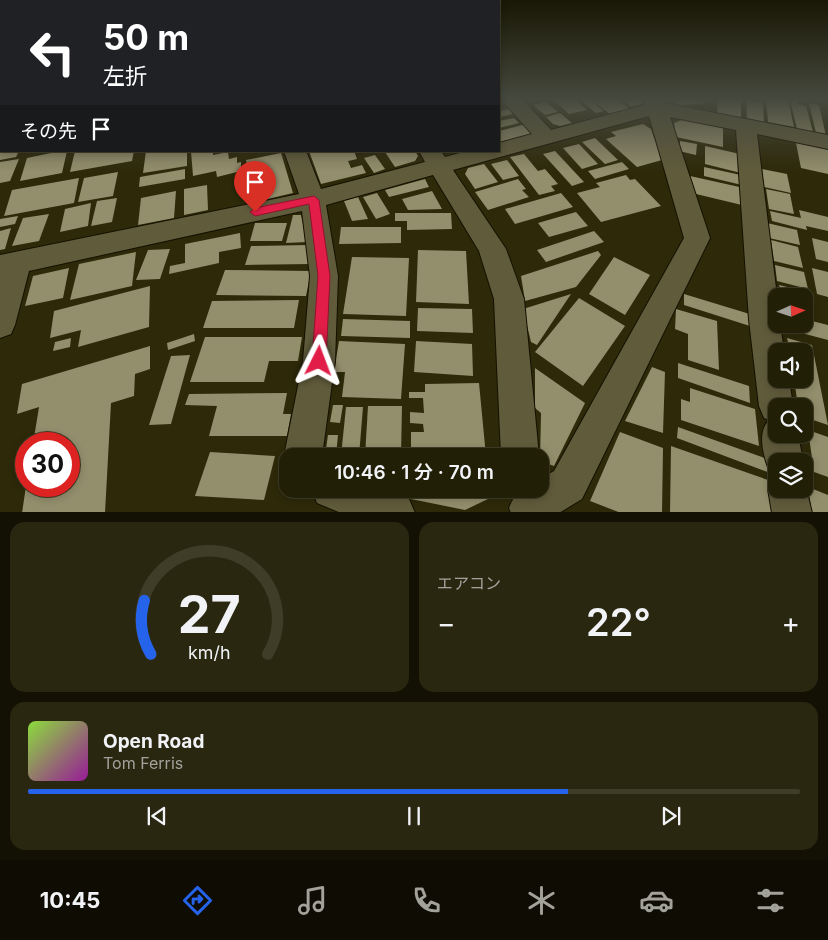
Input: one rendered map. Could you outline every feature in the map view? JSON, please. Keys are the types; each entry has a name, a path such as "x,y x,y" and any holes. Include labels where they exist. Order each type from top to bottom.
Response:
{"street":[{"path":"534,124 546,137"},
{"path":"500,150 589,124"},
{"path":"528,503 568,485 697,238 661,124"},
{"path":"737,124 828,142"},
{"path":"746,126 764,320 775,398"},
{"path":"295,152 314,200 324,276 319,361 305,448"},
{"path":"0,325 9,264 314,200 435,159 487,152"},
{"path":"435,159 492,249 509,299 519,448"},
{"path":"356,498 395,512"},
{"path":"790,498 792,512"}],"building":[{"path":"500,124 515,124 500,128"},
{"path":"526,124 531,130 530,134 500,142 500,131"},
{"path":"553,124 568,124 560,126"},
{"path":"643,124 651,129 662,160 637,167 606,139 616,136 611,132"},
{"path":"674,124 705,124 723,128 723,147 676,137"},
{"path":"778,124 793,124 794,127"},
{"path":"796,124 811,124 813,132 797,129"},
{"path":"814,124 823,124 826,136 816,133"},
{"path":"595,138 618,160 605,164 582,142"},
{"path":"680,141 697,144 696,155 679,151"},
{"path":"796,143 828,149 828,174 801,168"},
{"path":"579,144 598,164 582,169 563,148"},
{"path":"705,146 740,154 741,173 705,164"},
{"path":"555,151 584,182 572,186 543,154"},
{"path":"0,152 18,152 16,157 0,160"},
{"path":"56,152 67,152 62,173 20,181 27,158"},
{"path":"75,152 134,152 132,161 70,172"},
{"path":"146,152 187,152 187,166 143,173"},
{"path":"191,152 213,152 213,155 228,152 229,159 237,157 237,163 241,162 241,171 217,177 216,171 193,176"},
{"path":"309,152 354,152 357,159 348,161 351,168 362,165 366,173 321,184"},
{"path":"385,152 416,152 418,156 415,161 395,167"},
{"path":"281,153 293,193 255,202 246,160"},
{"path":"524,154 538,171 545,169 558,184 551,186 555,191 539,195 510,157"},
{"path":"375,155 385,169 374,173 364,158"},
{"path":"19,159 10,181 0,183 0,162"},
{"path":"507,160 519,176 503,180 491,164"},
{"path":"622,162 629,169 595,179 588,171"},
{"path":"484,164 498,182 475,189 465,174 468,168"},
{"path":"704,167 741,175 742,185 704,176"},
{"path":"185,169 185,179 139,187 140,177"},
{"path":"762,169 787,174 791,193 764,187"},
{"path":"118,172 113,196 78,202 84,178"},
{"path":"626,175 630,180 635,179 661,206 601,222 577,193 600,187 596,183"},
{"path":"690,176 744,188 746,206 696,194"},
{"path":"79,178 74,203 4,216 12,190"},
{"path":"425,179 429,187 389,197 385,190"},
{"path":"518,179 526,189 522,190 529,197 488,210 475,192"},
{"path":"207,185 208,210 184,215 184,189"},
{"path":"766,189 790,194 794,214 769,209"},
{"path":"176,191 174,218 138,225 141,198"},
{"path":"432,191 442,209 408,210 402,199"},
{"path":"377,193 390,214 376,219 363,197"},
{"path":"561,193 573,207 515,224 505,209"},
{"path":"358,197 368,219 352,221 344,201"},
{"path":"117,198 112,222 91,226 97,201"},
{"path":"91,203 88,226 60,232 65,209"},
{"path":"799,210 828,217 828,231 806,226 807,230 772,221 770,211 801,218"},
{"path":"576,212 588,226 549,237 538,223"},
{"path":"395,213 451,213 452,229 407,230 407,221 395,221"},
{"path":"49,214 39,241 12,246 23,218"},
{"path":"293,215 301,215 307,242 286,243"},
{"path":"18,216 15,224 0,227 0,219"},
{"path":"255,223 287,223 282,241 250,241"},
{"path":"767,223 797,230 800,245 769,238"},
{"path":"341,227 401,227 401,243 339,244"},
{"path":"11,228 5,249 0,250 0,231"},
{"path":"594,231 604,242 546,262 537,250"},
{"path":"240,233 241,248 219,252 219,263 169,274 170,266 185,263 185,244"},
{"path":"812,238 828,242 828,262 816,259"},
{"path":"771,240 798,247 803,268 774,261"},
{"path":"308,245 312,264 245,265 251,246"},
{"path":"170,249 160,279 136,280 148,250"},
{"path":"418,250 466,251 469,304 416,302"},
{"path":"598,251 601,255 576,287 525,301 521,276"},
{"path":"136,252 132,286 70,300 79,264"},
{"path":"352,257 409,258 406,316 343,314"},
{"path":"614,257 650,275 625,315 589,294"},
{"path":"775,265 804,272 808,288 804,288 777,281"},
{"path":"69,268 63,298 25,306 33,276"},
{"path":"812,268 828,272 828,297 817,294"},
{"path":"225,270 311,271 306,296 216,295"},
{"path":"779,285 791,288 780,288"},
{"path":"150,286 149,327 78,347 81,330 50,338 54,311"},
{"path":"571,294 537,345 531,342 523,309"},
{"path":"684,294 753,315 753,327 684,305"},
{"path":"579,298 625,326 583,386 535,352"},
{"path":"299,300 294,328 203,328 212,301"},
{"path":"418,308 472,309 473,333 417,331"},
{"path":"676,309 717,321 719,370 688,360 688,334 675,329"},
{"path":"343,319 410,321 410,338 341,336"},
{"path":"813,321 828,325 828,340 801,333 813,333"},
{"path":"194,334 195,341 168,350 167,343"},
{"path":"205,337 302,337 298,361 269,361 264,382 190,382"},
{"path":"71,338 70,347 53,351 55,342"},
{"path":"787,338 805,343 788,343"},
{"path":"339,341 405,344 401,399 342,397 345,372 334,372"},
{"path":"416,341 472,344 473,376 414,372"},
{"path":"150,346 150,369 135,374 134,396 111,403 105,512 22,512 24,497 80,497 80,432 35,432 39,407 17,414 22,384"},
{"path":"813,350 828,425 813,420 813,398 797,398 795,388 813,388"},
{"path":"190,355 171,424 149,425 171,356"},
{"path":"678,363 749,386 750,403 678,378"},
{"path":"652,367 665,372 663,433 625,421"},
{"path":"535,368 585,403 554,466 549,464 549,448 540,448 541,413 535,408"},
{"path":"479,383 485,448 411,448 411,432 424,432 423,424 410,423 410,412 424,413 423,398 409,398 409,392 425,392 425,384"},
{"path":"690,388 755,409 759,446 681,420 681,399 690,402"},
{"path":"287,393 283,414 291,414 287,436 209,436 217,406 185,405 189,394"},
{"path":"333,405 343,405 340,423 330,422"},
{"path":"368,406 402,406 401,448 365,448"},
{"path":"346,407 363,407 360,448 342,448"},
{"path":"678,427 768,459 768,472 677,438"},
{"path":"620,432 663,448 662,512 618,512 590,501"},
{"path":"813,432 828,437 828,477 814,472 813,453 811,453 810,443 813,443"},
{"path":"328,435 338,435 337,448 326,448"},
{"path":"671,446 768,480 768,498 770,498 772,512 670,512"},
{"path":"210,452 275,456 264,500 195,496"},
{"path":"813,489 828,495 828,512 812,512 810,498 813,498"},
{"path":"406,498 488,498 465,510"}],"route":[{"path":"255,212 314,200 324,276 319,361"}]}
